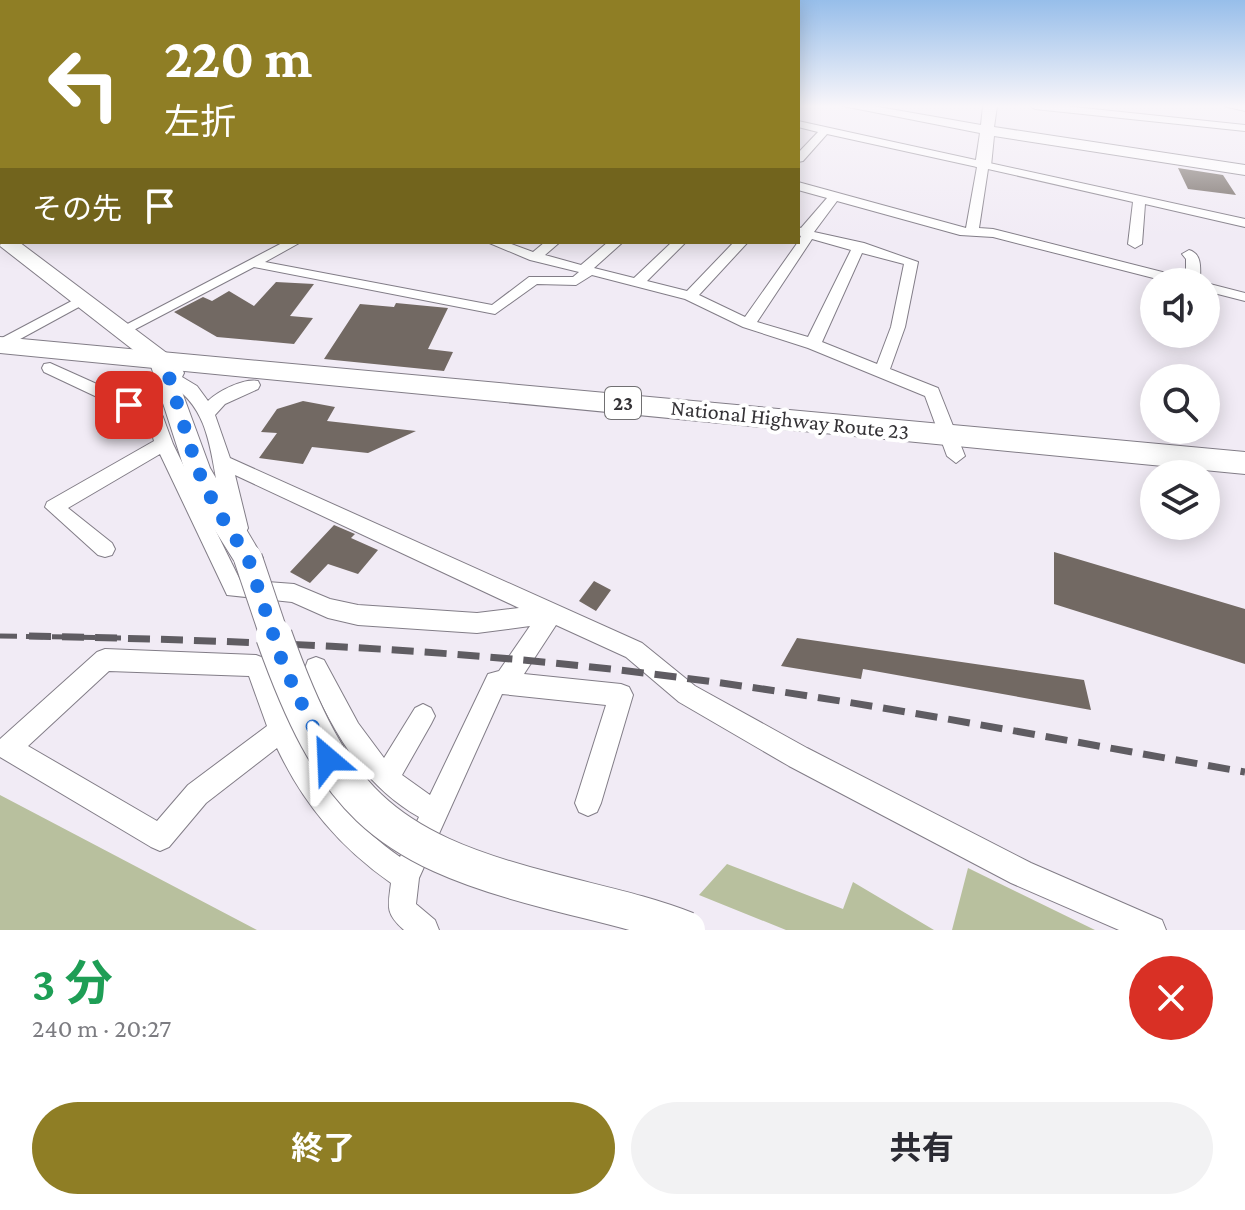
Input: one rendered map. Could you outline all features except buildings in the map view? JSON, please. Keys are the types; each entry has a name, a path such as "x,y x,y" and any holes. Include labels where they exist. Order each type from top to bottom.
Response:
{"highway":[{"name":"National Highway Route 23","path":"0,345 164,368 252,385 954,446 1245,463"},
{"name":"National Highway Route 23","path":"0,362 50,368 164,368 193,362 954,446 1140,472"},
{"path":"1220,480 1245,483"}],"main road":[{"path":"9,244 123,330 164,368 197,468 216,508 244,549 283,664 328,759 377,814 404,837 443,858 687,930"}],"street":[{"path":"910,149 1245,223"},
{"path":"972,232 985,149"},
{"path":"1105,149 1245,170"},
{"path":"800,187 972,232 993,233 1140,271"},
{"path":"803,232 835,196"},
{"path":"1135,244 1139,199"},
{"path":"1221,201 1228,218"},
{"path":"803,232 911,262 898,327 882,370"},
{"path":"123,330 290,244"},
{"path":"499,244 535,257 690,296 748,324 813,344 932,392 954,446"},
{"path":"535,257 551,244"},
{"path":"252,263 495,310 534,280 576,281 614,244"},
{"path":"637,283 677,244"},
{"path":"690,296 739,244"},
{"path":"748,324 796,244"},
{"path":"813,344 859,246"},
{"path":"1189,254 1193,259 1193,268"},
{"path":"1220,291 1245,297"},
{"path":"0,345 83,299"},
{"path":"50,368 155,417 164,444 234,589 294,593 328,608 358,615 477,623 551,613"},
{"path":"129,405 164,368 194,391 206,414 223,462 244,549"},
{"path":"206,414 219,400 252,385"},
{"path":"105,549 54,507 164,444"},
{"path":"223,462 634,650 687,694 945,835 1059,891 1152,930"},
{"path":"505,682 551,613"},
{"path":"279,732 197,794 160,838 8,748 105,660 256,666 279,732 300,773 327,812 359,845 405,877"},
{"path":"316,668 360,749 386,778 418,804 435,812"},
{"path":"425,930 402,910 405,877 496,682 621,695 588,803"},
{"path":"386,778 423,716"}],"green space":[{"path":"0,795 257,930 0,930"},
{"path":"727,864 843,909 853,882 934,930 786,930 699,895"},
{"path":"968,868 1095,930 952,930"}],"railway":[{"path":"0,636 63,637"},
{"path":"29,636 63,637"},
{"path":"63,637 128,638"},
{"path":"63,637 306,645 444,653 582,666 832,700 1245,772"}],"route":[{"path":"129,405 169,377 197,468 216,508 240,541 248,558 283,664 328,759"}]}
